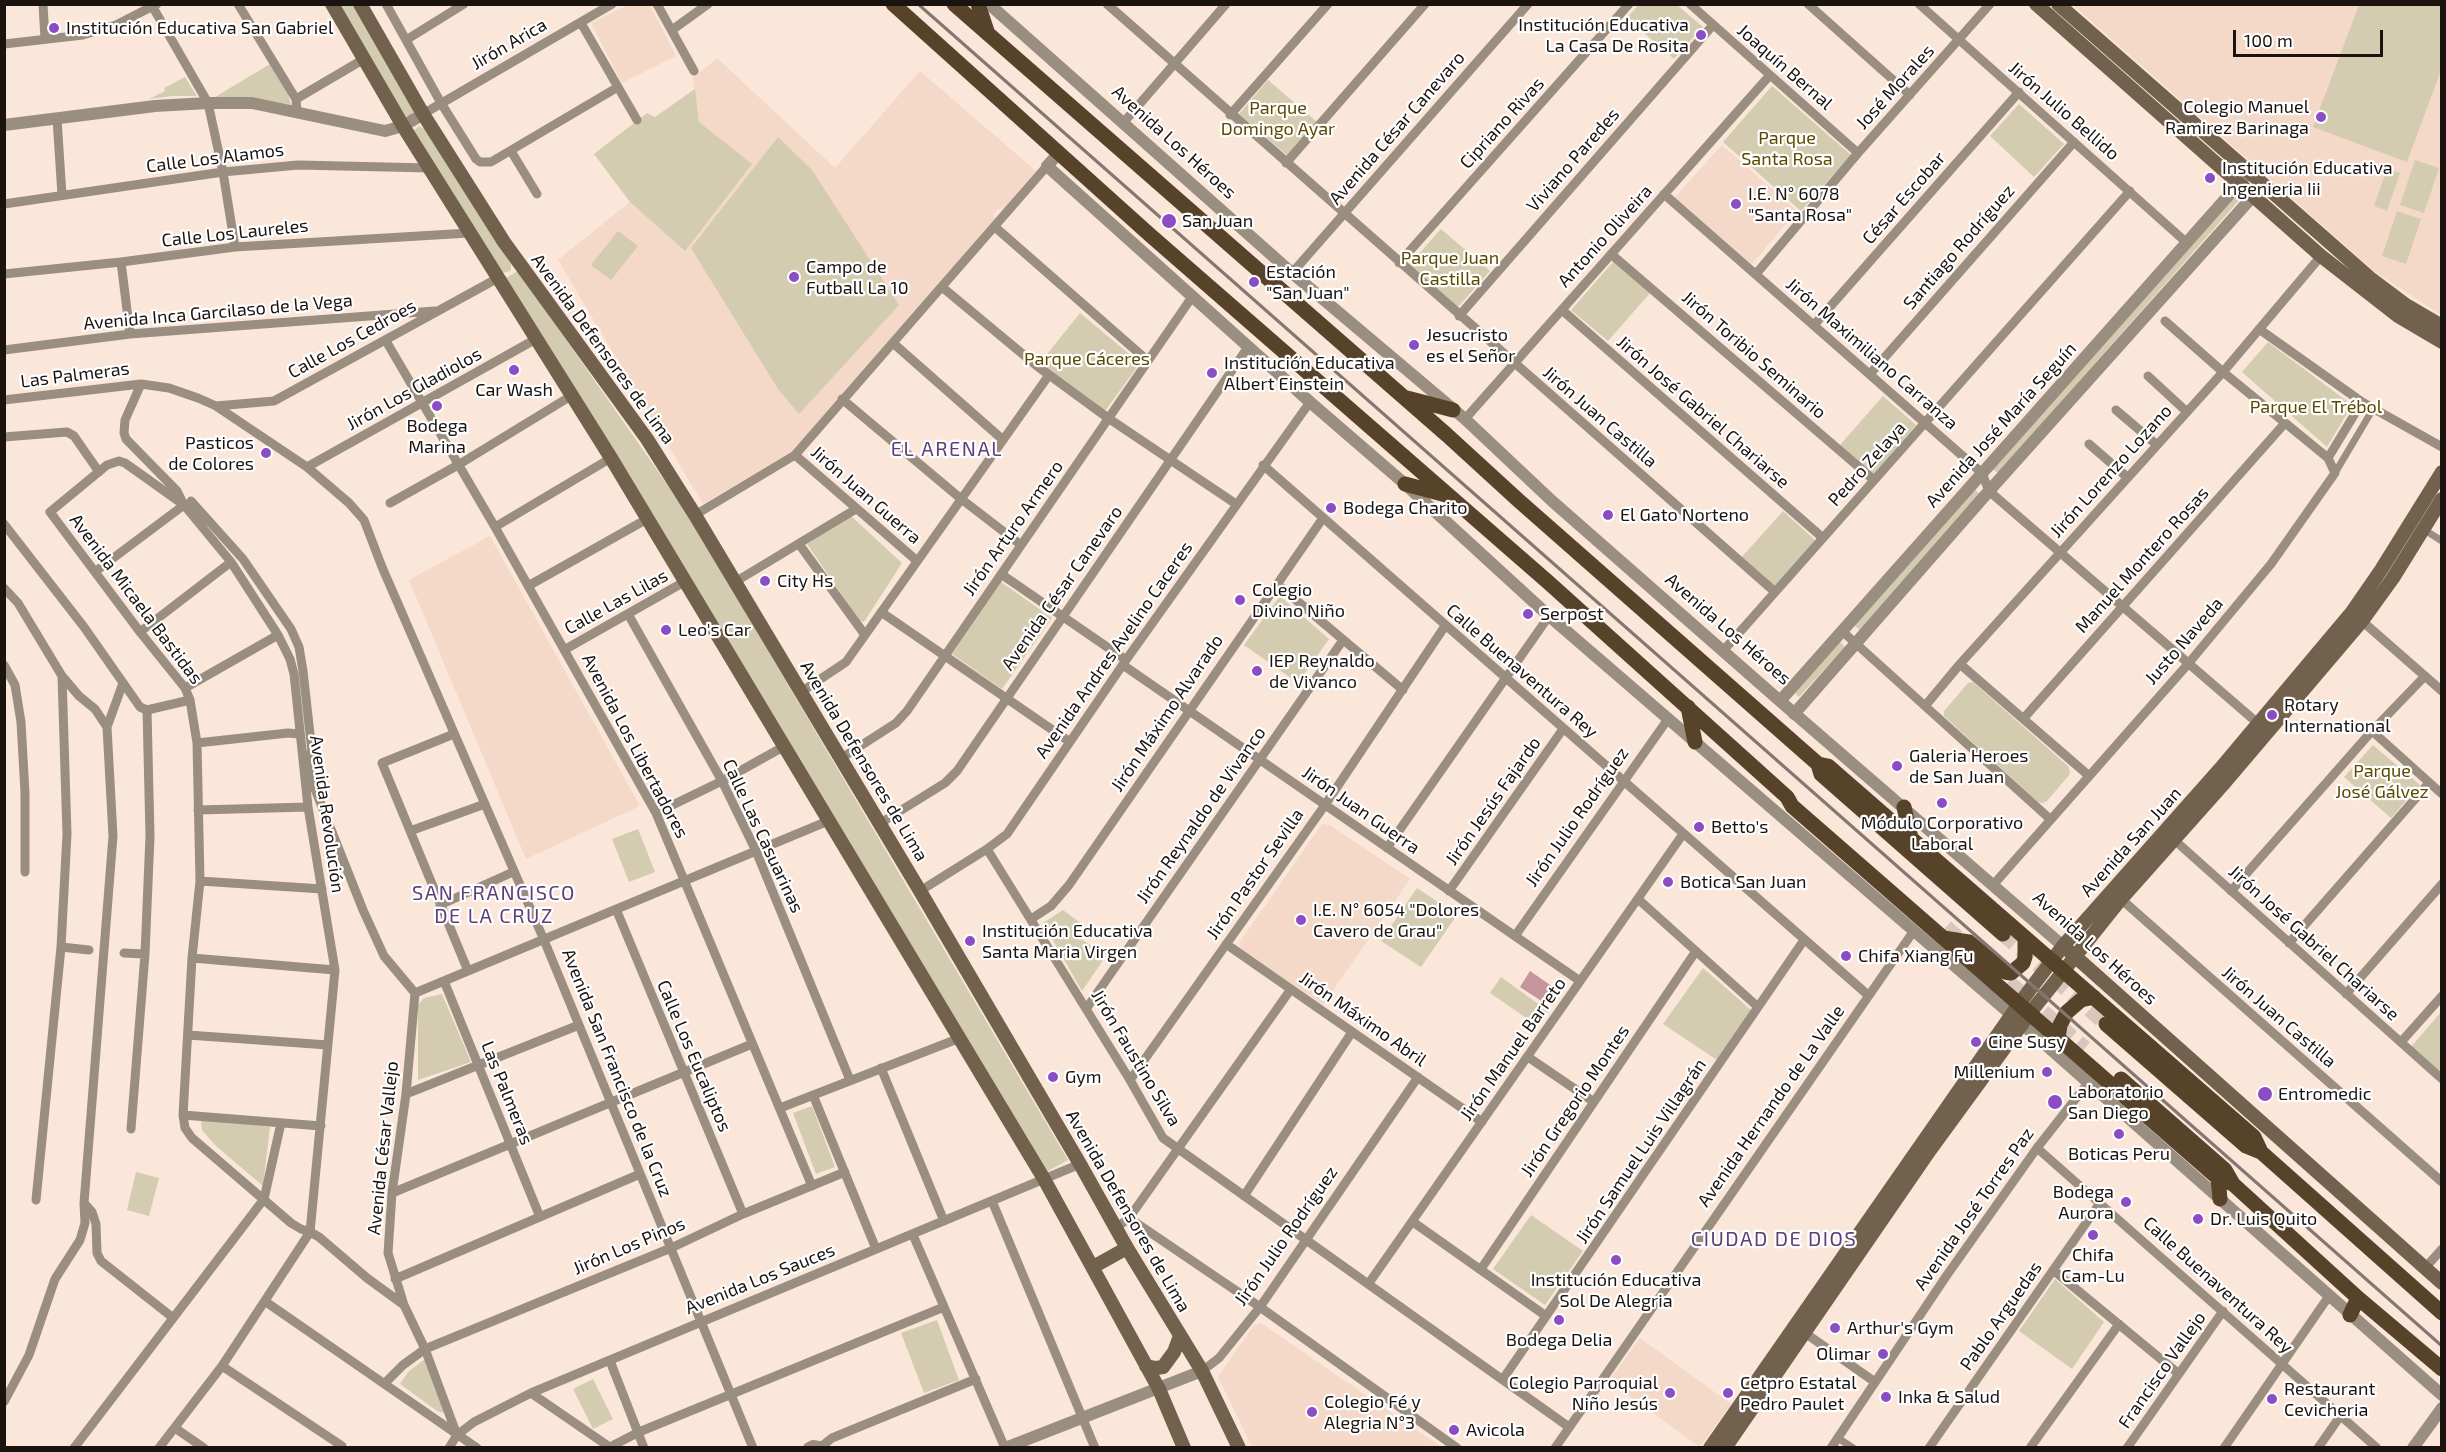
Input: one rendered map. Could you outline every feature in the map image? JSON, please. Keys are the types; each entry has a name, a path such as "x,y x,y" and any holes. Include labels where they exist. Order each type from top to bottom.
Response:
{"main road":[{"path":"332,4 469,232 611,458 960,1038 1044,1179 1159,1389 1194,1448"},
{"name":"Avenida Defensores de Lima","path":"360,4 423,114 519,264 647,439 695,515 920,891 1127,1248 1202,1371 1238,1448"},
{"path":"893,4 1688,707 1787,797 1792,806 1944,933 2020,1014 2058,1038 2218,1178 2233,1184"},
{"name":"Avenida Los Héroes","path":"954,4 1404,397 1818,764 1828,766 2254,1137 2261,1152"},
{"path":"978,4 988,34"},
{"path":"2036,4 2321,256 2398,316 2442,342"},
{"path":"2058,4 2370,278 2406,305 2442,326"},
{"path":"1404,397 1459,415"},
{"name":"Avenida San Juan","path":"2263,728 2352,612 2442,472"},
{"path":"1405,484 1451,496"},
{"name":"Avenida San Juan","path":"1710,1448 2020,1014 2057,966 2063,946 2169,835 2263,728 2362,621 2442,499"},
{"path":"1688,707 1695,742"},
{"name":"Avenida Los Héroes","path":"1818,764 1821,774 2003,934"},
{"path":"1904,807 1911,838"},
{"name":"Avenida San Juan","path":"2057,966 2074,956 2169,835"},
{"path":"1944,933 1969,942 2006,972 2011,972 2022,963 2025,957 2025,938"},
{"name":"Avenida Los Héroes","path":"2063,946 2442,1283"},
{"path":"2058,1038 2060,1024 2067,1012 2081,1000 2094,997"},
{"name":"Avenida San Juan","path":"1725,1448 1930,1150 2020,1014"},
{"name":"Avenida Los Héroes","path":"2106,1024 2246,1146 2261,1152 2442,1313"},
{"path":"2085,1048 2225,1170 2233,1184 2358,1298 2442,1369"},
{"path":"2218,1178 2220,1199"},
{"path":"1093,1267 1127,1248"},
{"path":"2350,1315 2358,1298"},
{"path":"1146,1365 1162,1367 1174,1352 1180,1336"},
{"path":"1159,1389 1184,1448"}],"street":[{"path":"43,4 45,39"},
{"path":"238,4 296,99 297,112"},
{"path":"386,4 441,103 476,159 484,163 491,162 511,151 618,87"},
{"path":"406,40 464,4"},
{"name":"Jirón Arica","path":"423,114 612,4"},
{"path":"657,4 694,71"},
{"path":"672,30 708,4"},
{"name":"Avenida Los Héroes","path":"989,4 1292,273 1459,415 1552,501 1794,714 2063,946"},
{"name":"Jirón Juan Castilla","path":"1107,4 1230,115 1775,592"},
{"path":"1230,115 1328,4"},
{"path":"1286,163 1425,4"},
{"name":"Avenida César Canevaro","path":"1292,273 1528,4"},
{"name":"Cipriano Rivas","path":"1399,262 1629,4"},
{"name":"Joaquín Bernal","path":"1690,4 1858,153"},
{"path":"1808,4 1910,95"},
{"name":"Jirón Julio Bellido","path":"1918,4 2187,243"},
{"name":"José Morales","path":"1755,274 1990,4"},
{"path":"4,44 83,35 116,25 153,5 208,103 223,172 235,247"},
{"path":"1124,122 1224,5"},
{"path":"581,23 637,120"},
{"name":"Viviano Paredes","path":"1459,316 1713,25"},
{"path":"296,99 364,59"},
{"name":"Antonio Oliveira","path":"1459,415 1514,364 1770,75"},
{"name":"César Escobar","path":"1814,325 2019,92"},
{"path":"4,125 155,106 208,103 252,103 385,131 404,126 423,114"},
{"path":"57,119 62,195"},
{"name":"Santiago Rodríguez","path":"1870,374 2074,142"},
{"path":"511,151 537,194"},
{"path":"695,515 795,455 1059,153"},
{"name":"Calle Los Alamos","path":"4,204 223,172 298,165 430,168"},
{"path":"1047,166 1248,347 1405,484 1549,616 1913,932 2020,1014 2088,1083 2442,1395"},
{"name":"Avenida José María Seguín","path":"1780,701 2249,172"},
{"name":"Avenida José María Seguín","path":"1794,714 1989,491 2263,185"},
{"name":"Pedro Zelaya","path":"1723,651 2130,191"},
{"name":"Jirón Maximiliano Carranza","path":"1664,194 1982,473 1989,491 2263,728"},
{"path":"995,227 1148,361"},
{"name":"Calle Los Laureles","path":"4,273 121,262 235,247 469,232"},
{"name":"Jirón Toribio Seminario","path":"1611,254 1874,480"},
{"name":"Jirón Lorenzo Lozano","path":"1925,706 1960,664 2223,372 2321,256"},
{"path":"121,262 130,334"},
{"name":"Calle Los Cedroes","path":"216,406 274,401 498,278"},
{"path":"942,287 1049,375 1170,461 1236,504"},
{"name":"Jirón Arturo Armero","path":"840,759 896,723 945,656 1192,297"},
{"name":"Jirón José Gabriel Chariarse","path":"1562,310 1823,538"},
{"name":"Avenida Inca Garcilaso de la Vega","path":"4,350 130,334 435,311"},
{"path":"2165,321 2328,458 2335,473"},
{"path":"2259,329 2361,402 2442,447"},
{"name":"Jirón Los Gladiolos","path":"307,468 536,339"},
{"name":"Avenida Los Libertadores","path":"386,341 495,527 656,813 812,1186"},
{"path":"893,343 1002,439"},
{"name":"Avenida César Canevaro","path":"879,824 945,783 957,771 1248,347"},
{"path":"801,692 846,662 1049,375"},
{"path":"2148,376 2187,412"},
{"path":"141,384 125,420 126,439 243,559 277,606 299,647 319,798"},
{"name":"Las Palmeras","path":"4,400 141,384 169,388 216,406 307,468"},
{"path":"390,503 458,465 571,396"},
{"path":"842,399 960,498 1021,545"},
{"name":"Avenida Andres Avelino Caceres","path":"920,891 1007,834 1124,662 1310,402"},
{"path":"2328,458 2361,402"},
{"path":"2335,473 2373,409"},
{"path":"2116,410 2157,445"},
{"name":"Manuel Montero Rosas","path":"2023,719 2285,423"},
{"path":"4,437 67,432 74,436 99,472"},
{"path":"2089,444 2127,477"},
{"name":"Jirón Juan Guerra","path":"795,455 916,560"},
{"path":"495,527 611,458"},
{"name":"Avenida Revolución","path":"99,472 113,462 125,463 188,503 231,561 278,635 290,659 294,674 308,807 335,970 310,1232"},
{"name":"Calle Buenaventura Rey","path":"1263,465 1868,995"},
{"name":"Avenida San Francisco de la Cruz","path":"307,468 349,503 364,520 382,567 544,940 753,1448"},
{"name":"Avenida Micaela Bastidas","path":"99,472 50,512 185,688 190,700 197,743 200,881 192,958 183,1115"},
{"name":"Justo Naveda","path":"1994,885 2088,775 2188,664 2271,564 2335,473"},
{"path":"96,571 188,503"},
{"path":"735,582 856,509"},
{"name":"Jirón Máximo Alvarado","path":"1030,919 1051,906 1069,885 1323,518"},
{"path":"528,586 647,519"},
{"path":"4,524 84,627 140,707 147,710 190,700"},
{"path":"2423,529 2442,541"},
{"path":"799,543 865,635"},
{"path":"140,632 231,561"},
{"name":"Jirón Juan Guerra","path":"1001,574 1189,711 1580,981"},
{"name":"Calle Las Lilas","path":"564,650 684,582"},
{"path":"1277,584 1402,690"},
{"path":"4,588 18,603 62,676 79,696 95,709 107,727"},
{"path":"881,612 1071,742"},
{"name":"Calle Las Casuarinas","path":"628,614 722,781 756,851 850,1080"},
{"path":"1387,848 1549,616"},
{"path":"2362,621 2442,691"},
{"name":"Jirón Pastor Sevilla","path":"1130,1080 1325,805 1445,626"},
{"path":"1842,631 2050,819"},
{"path":"185,688 278,635"},
{"name":"Jirón Reynaldo de Vivanco","path":"1086,1009 1343,640"},
{"path":"1960,664 2088,775"},
{"path":"4,665 15,685 21,722 25,793 25,872"},
{"path":"36,1200 61,947 67,834 62,676"},
{"path":"2231,891 2372,731 2425,676"},
{"path":"4,1402 29,1355 55,1279 83,1233 113,836 107,727 123,683"},
{"path":"131,1129 145,954 150,836 147,710"},
{"name":"Jirón Julio Rodríguez","path":"1515,936 1668,719"},
{"name":"Jirón Jesús Fajardo","path":"1449,891 1563,729"},
{"path":"2372,731 2442,794"},
{"path":"197,743 299,734 319,798 363,910 384,956 415,993 828,821"},
{"path":"454,734 382,763 468,971"},
{"path":"656,813 722,781 783,747"},
{"path":"2289,943 2429,783"},
{"path":"410,831 485,804"},
{"path":"198,810 308,807"},
{"name":"Jirón Manuel Barreto","path":"1369,1283 1683,834"},
{"name":"Jirón José Gabriel Chariarse","path":"2169,835 2442,1079"},
{"name":"Jirón Faustino Silva","path":"987,849 1130,1080 1163,1138 1569,1426"},
{"path":"440,905 513,872"},
{"path":"200,881 322,889"},
{"path":"2346,994 2442,884"},
{"path":"1638,899 1758,1007"},
{"name":"Jirón Juan Castilla","path":"2121,899 2442,1182"},
{"name":"Calle Los Eucaliptos","path":"616,909 743,1215"},
{"name":"Avenida Hernando de La Valle","path":"1555,1448 1913,932"},
{"name":"Jirón Samuel Luis Villagrán","path":"1503,1379 1804,940"},
{"name":"Jirón Máximo Abril","path":"1226,944 1482,1122"},
{"path":"61,947 90,950"},
{"name":"Jirón Gregorio Montes","path":"1481,1269 1696,951"},
{"path":"124,953 145,954"},
{"path":"192,958 335,970"},
{"name":"Las Palmeras","path":"444,981 540,1217"},
{"path":"1116,1228 1129,1218 1179,1150 1291,989"},
{"name":"Avenida César Vallejo","path":"415,993 406,1094 392,1193 388,1253 394,1279 425,1349 457,1435"},
{"path":"2401,1042 2442,996"},
{"path":"406,1094 579,1025"},
{"path":"1244,1196 1352,1032"},
{"path":"188,1035 328,1045"},
{"path":"780,1108 960,1038"},
{"path":"392,1193 752,1044"},
{"path":"1528,1057 1594,1102"},
{"path":"881,1068 944,1221"},
{"name":"Jirón Julio Rodríguez","path":"1005,1448 1202,1371 1219,1358 1260,1307 1418,1077"},
{"name":"Avenida José Torres Paz","path":"1831,1448 2037,1148 2088,1083"},
{"path":"813,1095 876,1249"},
{"path":"321,1126 183,1115 185,1128 192,1138 291,1223 310,1232 404,1305"},
{"path":"78,1446 172,1317 264,1199 282,1123"},
{"name":"Calle Buenaventura Rey","path":"2037,1148 2377,1448"},
{"name":"Avenida Los Sauces","path":"457,1435 474,1422 531,1393 610,1361 700,1320 913,1235 1080,1164"},
{"name":"Jirón Los Pinos","path":"385,1383 402,1365 425,1349 671,1248 844,1172"},
{"path":"394,1279 640,1174"},
{"path":"992,1201 1095,1448"},
{"path":"84,1203 92,1212 96,1224 97,1253 101,1261 172,1317"},
{"name":"Pablo Arguedas","path":"1929,1448 2100,1203"},
{"path":"1129,1218 1260,1307 1457,1448"},
{"path":"1413,1222 1546,1316"},
{"path":"159,1448 222,1366 310,1232"},
{"path":"913,1235 1005,1448"},
{"path":"2425,1268 2442,1249"},
{"path":"2053,1270 2180,1374"},
{"path":"2224,1448 2329,1296"},
{"path":"266,1302 477,1448"},
{"path":"531,1393 610,1447 639,1432 944,1307"},
{"name":"Francisco Vallejo","path":"2127,1448 2223,1311"},
{"path":"2030,1448 2119,1324"},
{"path":"1805,1333 1875,1382"},
{"path":"610,1361 644,1448"},
{"path":"222,1366 342,1446"},
{"path":"809,1448 823,1447 832,1438 976,1379"},
{"path":"2413,1448 2442,1408"},
{"path":"2318,1448 2341,1415"},
{"path":"175,1428 204,1448"},
{"path":"448,1448 457,1435"},
{"path":"1838,1438 1853,1448"}],"shaded area":[{"path":"628,5 650,5 676,56 622,83 591,23"},
{"name":"Colegio Manuel Ramirez Barinaga","path":"2073,5 2441,5 2441,315 2378,274"},
{"path":"717,58 835,168 920,71 1036,171 1003,209 998,209 994,214 994,219 834,410 791,452 703,504 558,260 630,202 685,251 699,122 693,78"},
{"name":"I.E. N° 6078 \"Santa Rosa\"","path":"1722,145 1797,211 1752,264 1675,197"},
{"path":"490,536 640,806 526,859 409,580"},
{"name":"I.E. N° 6054 \"Dolores Cavero de Grau\"","path":"1322,824 1330,825 1410,879 1323,1005 1241,949 1239,943"},
{"path":"1530,971 1556,989 1546,1004 1520,987"},
{"name":"Colegio Fé y Alegria N°3","path":"1261,1323 1441,1447 1252,1447 1218,1377 1254,1325"},
{"name":"Colegio Parroquial Niño Jesús","path":"1640,1338 1731,1404 1700,1447 1609,1381"}],"green space":[{"path":"1639,4 1677,5 1703,27 1674,59 1627,18"},
{"path":"335,5 354,5 415,110 409,117 402,115"},
{"path":"2359,5 2441,5 2441,70 2407,162 2313,127"},
{"path":"270,64 288,94 292,108 210,100"},
{"path":"185,77 197,96 149,99 165,91 164,88"},
{"name":"Parque Domingo Ayar","path":"1268,80 1317,122 1288,156 1239,114"},
{"name":"Parque Santa Rosa","path":"1772,86 1851,155 1801,211 1723,142"},
{"path":"695,89 699,122 752,164 685,251 630,202 594,154 647,113 655,117"},
{"path":"2019,104 2064,144 2034,177 1990,136"},
{"path":"419,126 425,129 511,264 511,271 502,273 413,131"},
{"name":"Campo de Futball La 10","path":"778,137 812,170 899,305 799,414 778,389 691,248"},
{"path":"2415,160 2439,168 2424,213 2400,205"},
{"path":"2387,169 2400,173 2387,211 2374,206"},
{"path":"2237,193 2242,197 1998,473 1991,468"},
{"path":"2397,211 2421,219 2406,264 2382,256"},
{"name":"Parque Juan Castilla","path":"1441,229 1490,271 1457,308 1409,265"},
{"path":"618,231 638,246 611,280 591,265"},
{"path":"1614,261 1650,293 1608,341 1571,310"},
{"path":"518,271 685,510 1068,1160 1046,1172 504,279"},
{"name":"Parque Cáceres","path":"1080,313 1140,363 1105,411 1040,363"},
{"name":"Parque El Trébol","path":"2268,342 2352,405 2327,447 2242,372"},
{"path":"1883,396 1916,425 1874,474 1840,445"},
{"path":"1975,490 1981,495 1860,630 1854,625"},
{"path":"1783,511 1816,541 1774,587 1741,558"},
{"path":"851,516 902,563 864,622 860,621 807,544"},
{"path":"1001,582 1052,618 1002,689 952,654"},
{"path":"1280,596 1329,639 1298,683 1244,645"},
{"path":"1840,642 1845,647 1799,697 1794,692"},
{"path":"1973,682 2069,767 2070,774 2047,801 2038,802 1944,716 1944,711 1968,683"},
{"name":"Parque José Gálvez","path":"2373,745 2420,785 2391,818 2344,777"},
{"path":"638,829 655,872 629,882 612,839"},
{"path":"1417,888 1457,915 1421,967 1381,941"},
{"path":"1063,910 1086,927 1080,938 1106,956 1082,991 1043,923"},
{"path":"1703,968 1751,1010 1717,1060 1663,1024"},
{"path":"1501,977 1548,1011 1538,1026 1490,993"},
{"path":"442,994 471,1062 418,1080 418,1005 424,998"},
{"path":"2441,1012 2441,1074 2411,1047"},
{"path":"812,1106 835,1167 816,1174 793,1113"},
{"path":"204,1118 270,1127 263,1186 216,1146 202,1130 201,1121"},
{"path":"136,1172 159,1178 149,1216 127,1210"},
{"path":"1531,1215 1583,1251 1545,1305 1493,1269"},
{"path":"2055,1279 2104,1322 2072,1369 2019,1331"},
{"path":"937,1320 959,1380 924,1393 901,1333"},
{"path":"425,1359 445,1409 444,1413 437,1411 400,1384 408,1372"},
{"path":"593,1379 613,1419 593,1429 573,1389"}],"tunnel":[{"path":"1946,927 1966,945"},
{"path":"2003,934 2106,1024"},
{"path":"1991,967 2085,1048"}],"railway":[{"path":"918,4 2442,1346"}],"place":[{"name":"Institución Educativa San Gabriel","path":"54,28"},
{"name":"Institución Educativa La Casa De Rosita","path":"1701,35"},
{"name":"Colegio Manuel Ramirez Barinaga","path":"2321,117"},
{"name":"Institución Educativa Ingenieria Iii","path":"2210,178"},
{"name":"I.E. N° 6078 \"Santa Rosa\"","path":"1736,204"},
{"name":"San Juan","path":"1169,221"},
{"name":"Campo de Futball La 10","path":"794,277"},
{"name":"Estación \"San Juan\"","path":"1254,282"},
{"name":"Jesucristo es el Señor","path":"1414,345"},
{"name":"Car Wash","path":"514,370"},
{"name":"Institución Educativa Albert Einstein","path":"1212,373"},
{"name":"Bodega Marina","path":"437,406"},
{"name":"Pasticos de Colores","path":"266,453"},
{"name":"Bodega Charito","path":"1331,508"},
{"name":"El Gato Norteno","path":"1608,515"},
{"name":"City Hs","path":"765,581"},
{"name":"Colegio Divino Niño","path":"1240,600"},
{"name":"Serpost","path":"1528,614"},
{"name":"Leo's Car","path":"666,630"},
{"name":"IEP Reynaldo de Vivanco","path":"1257,671"},
{"name":"Rotary International","path":"2272,715"},
{"name":"Galeria Heroes de San Juan","path":"1897,766"},
{"name":"Módulo Corporativo Laboral","path":"1942,803"},
{"name":"Betto's","path":"1699,827"},
{"name":"Botica San Juan","path":"1668,882"},
{"name":"I.E. N° 6054 \"Dolores Cavero de Grau\"","path":"1301,920"},
{"name":"Institución Educativa Santa Maria Virgen","path":"970,941"},
{"name":"Chifa Xiang Fu","path":"1846,956"},
{"name":"Cine Susy","path":"1976,1042"},
{"name":"Millenium","path":"2047,1072"},
{"name":"Gym","path":"1053,1077"},
{"name":"Entromedic","path":"2265,1094"},
{"name":"Laboratorio San Diego","path":"2055,1102"},
{"name":"Boticas Peru","path":"2119,1134"},
{"name":"Bodega Aurora","path":"2126,1202"},
{"name":"Dr. Luis Quito","path":"2198,1219"},
{"name":"Chifa Cam-Lu","path":"2093,1235"},
{"name":"Institución Educativa Sol De Alegria","path":"1616,1260"},
{"name":"Bodega Delia","path":"1559,1320"},
{"name":"Arthur's Gym","path":"1835,1328"},
{"name":"Olimar","path":"1883,1354"},
{"name":"Colegio Parroquial Niño Jesús","path":"1670,1393"},
{"name":"Cetpro Estatal Pedro Paulet","path":"1728,1393"},
{"name":"Inka & Salud","path":"1886,1397"},
{"name":"Restaurant Cevicheria","path":"2272,1399"},
{"name":"Colegio Fé y Alegria N°3","path":"1312,1412"},
{"name":"Avicola","path":"1454,1430"}],"district":[{"name":"EL ARENAL","path":"947,449"},
{"name":"SAN FRANCISCO DE LA CRUZ","path":"494,904"},
{"name":"CIUDAD DE DIOS","path":"1774,1239"}]}
